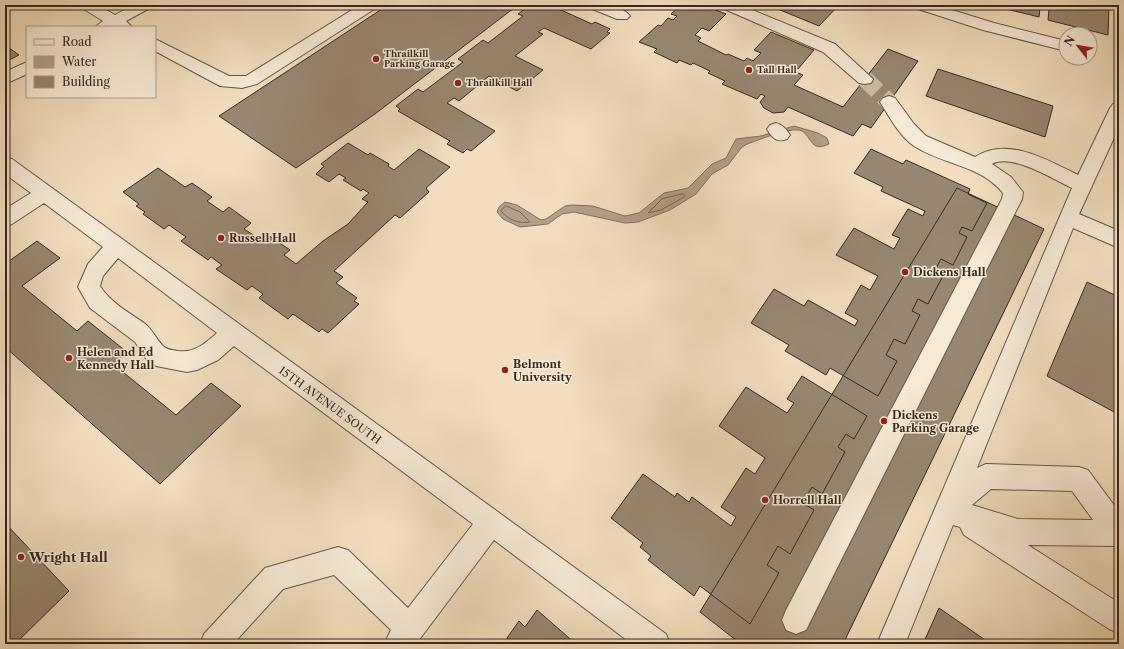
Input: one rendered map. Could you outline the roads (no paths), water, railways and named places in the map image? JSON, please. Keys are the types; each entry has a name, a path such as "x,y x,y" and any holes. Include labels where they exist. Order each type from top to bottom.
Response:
{"street":[{"path":"87,5 113,25 144,5"},
{"path":"156,45 226,82 242,82 251,80 282,62 371,5"},
{"path":"595,5 622,16"},
{"path":"727,5 829,48 838,54 865,79"},
{"path":"920,5 955,10 1058,43"},
{"path":"5,79 26,68"},
{"path":"796,620 1012,199 1013,192 1008,184 991,172 977,165 948,155 921,142 911,133 905,122 889,102"},
{"path":"891,644 1068,217 1118,114"},
{"path":"977,165 994,156 1007,154 1025,160 1083,185"},
{"name":"15TH AVENUE SOUTH","path":"5,164 656,644"},
{"path":"5,219 44,194"},
{"path":"1068,217 1119,240"},
{"path":"116,247 94,270 90,278 89,287 98,302 143,335 155,353 164,359 187,362 197,360 210,353 233,333"},
{"path":"947,510 986,476 1079,478 1118,533"},
{"path":"947,510 1018,532 1118,533"},
{"path":"947,510 1119,619"},
{"path":"214,644 275,578 338,560 404,637 490,523"}],"water":[{"path":"794,126 818,133 827,138 829,144 823,146 814,145 803,132 794,130 780,132 747,144 742,147 728,165 712,174 696,194 670,210 638,222 625,223 574,212 562,214 548,224 520,227 503,219 497,212 499,207 505,202 517,205 541,220 546,219 565,206 572,205 593,206 625,216 639,213 664,193 688,188 712,164 726,158 736,139 761,136"}],"tunnel":[{"path":"865,79 889,102"}],"place":[{"name":"Thrailkill Parking Garage","path":"376,59"},
{"name":"Tall Hall","path":"749,70"},
{"name":"Thrailkill Hall","path":"458,83"},
{"name":"Russell Hall","path":"221,238"},
{"name":"Dickens Hall","path":"905,272"},
{"name":"Helen and Ed Kennedy Hall","path":"69,358"},
{"name":"Belmont University","path":"505,370"},
{"name":"Dickens Parking Garage","path":"884,421"},
{"name":"Horrell Hall","path":"765,500"},
{"name":"Wright Hall","path":"21,557"}]}
